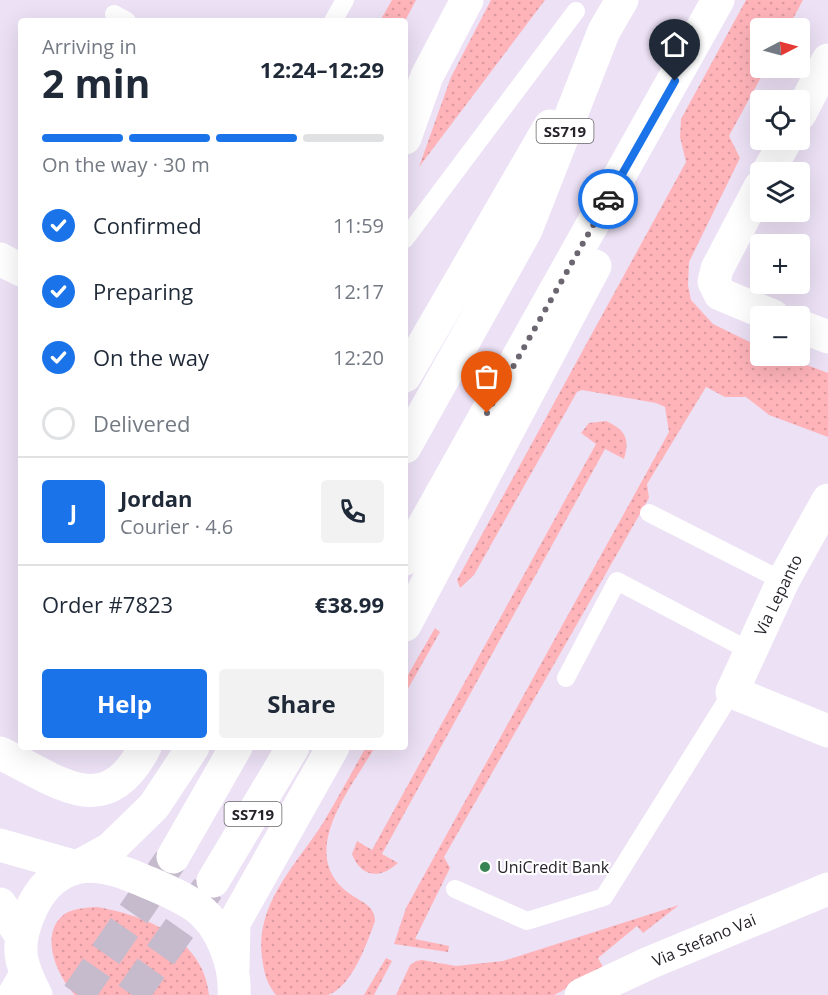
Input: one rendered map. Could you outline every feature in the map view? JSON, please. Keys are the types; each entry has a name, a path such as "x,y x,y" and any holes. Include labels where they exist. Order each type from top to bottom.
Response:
{"main road":[{"path":"408,130 427,76 467,0"},
{"path":"408,371 604,31 617,0"},
{"name":"SS719","path":"408,442 526,230 604,31 622,0"},
{"path":"408,554 675,81 718,0"},
{"path":"810,95 828,60"},
{"path":"408,619 618,223 675,81"},
{"path":"750,206 717,269 714,282 720,294 750,306"},
{"path":"0,259 18,268"},
{"path":"810,330 828,337"},
{"name":"Via Lepanto","path":"732,692 783,581 828,500"},
{"path":"732,692 828,731"},
{"path":"0,753 74,788 98,793 120,783 143,750"},
{"path":"25,988 20,934 37,895 55,878 110,849 154,806 192,750"},
{"name":"SS719","path":"173,857 234,750"},
{"name":"SS719","path":"213,881 291,750"},
{"path":"233,981 234,923 331,750"},
{"path":"0,845 77,867 123,872 168,891 198,908 218,931 233,981 261,995"},
{"name":"Via Stefano Vai","path":"582,995 649,963 828,889"},
{"path":"0,904 20,934"}],"lane":[{"path":"335,18 345,0"},
{"path":"408,235 576,11"},
{"path":"649,513 783,581"},
{"path":"566,678 617,581 750,651"},
{"path":"455,889 527,921 604,897 732,692"}],"shaded area":[{"path":"392,0 416,0 407,18 382,18"},
{"path":"491,0 545,0 419,167 451,77"},
{"path":"746,0 803,0 793,18 750,18 750,78 761,78 754,90 750,90 750,97 729,136 740,158 689,262 688,285 691,300 713,324 750,342 750,366 809,366 828,373 828,437 769,415 746,397 725,397 706,387 647,484 649,498 444,857 450,868 415,939 449,946 448,952 394,944 406,908 669,432 665,407 656,403 582,390 577,392 474,575 460,588 457,580 686,162 680,137 681,119"},
{"path":"606,421 618,428 625,436 627,446 624,459 605,449 382,854 398,863 384,872 371,874 360,868 352,854 357,841 372,850 596,444 581,433 589,423"},
{"path":"435,628 440,632 408,689 408,675"},
{"path":"364,750 373,750 341,803 332,823 327,843 328,862 336,880 353,896 365,903 375,916 368,941 358,963 337,990 328,995 276,995 268,982 262,957 265,920 280,886 323,823"},
{"path":"679,905 643,933 637,926 598,958 604,969 554,995 396,995 410,965 416,961 456,966 503,961"},
{"path":"97,907 134,916 169,933 196,959 205,975 209,995 75,995 58,968 54,957 52,936 55,926 65,914 78,909"},
{"path":"386,958 392,961 374,995 364,995"}],"tunnel":[{"path":"78,995 170,861"},
{"path":"132,995 211,884"}],"way so far":[{"path":"487,413 608,199"}],"place":[{"name":"UniCredit Bank","path":"485,867"}],"route":[{"path":"608,199 675,81"}]}
